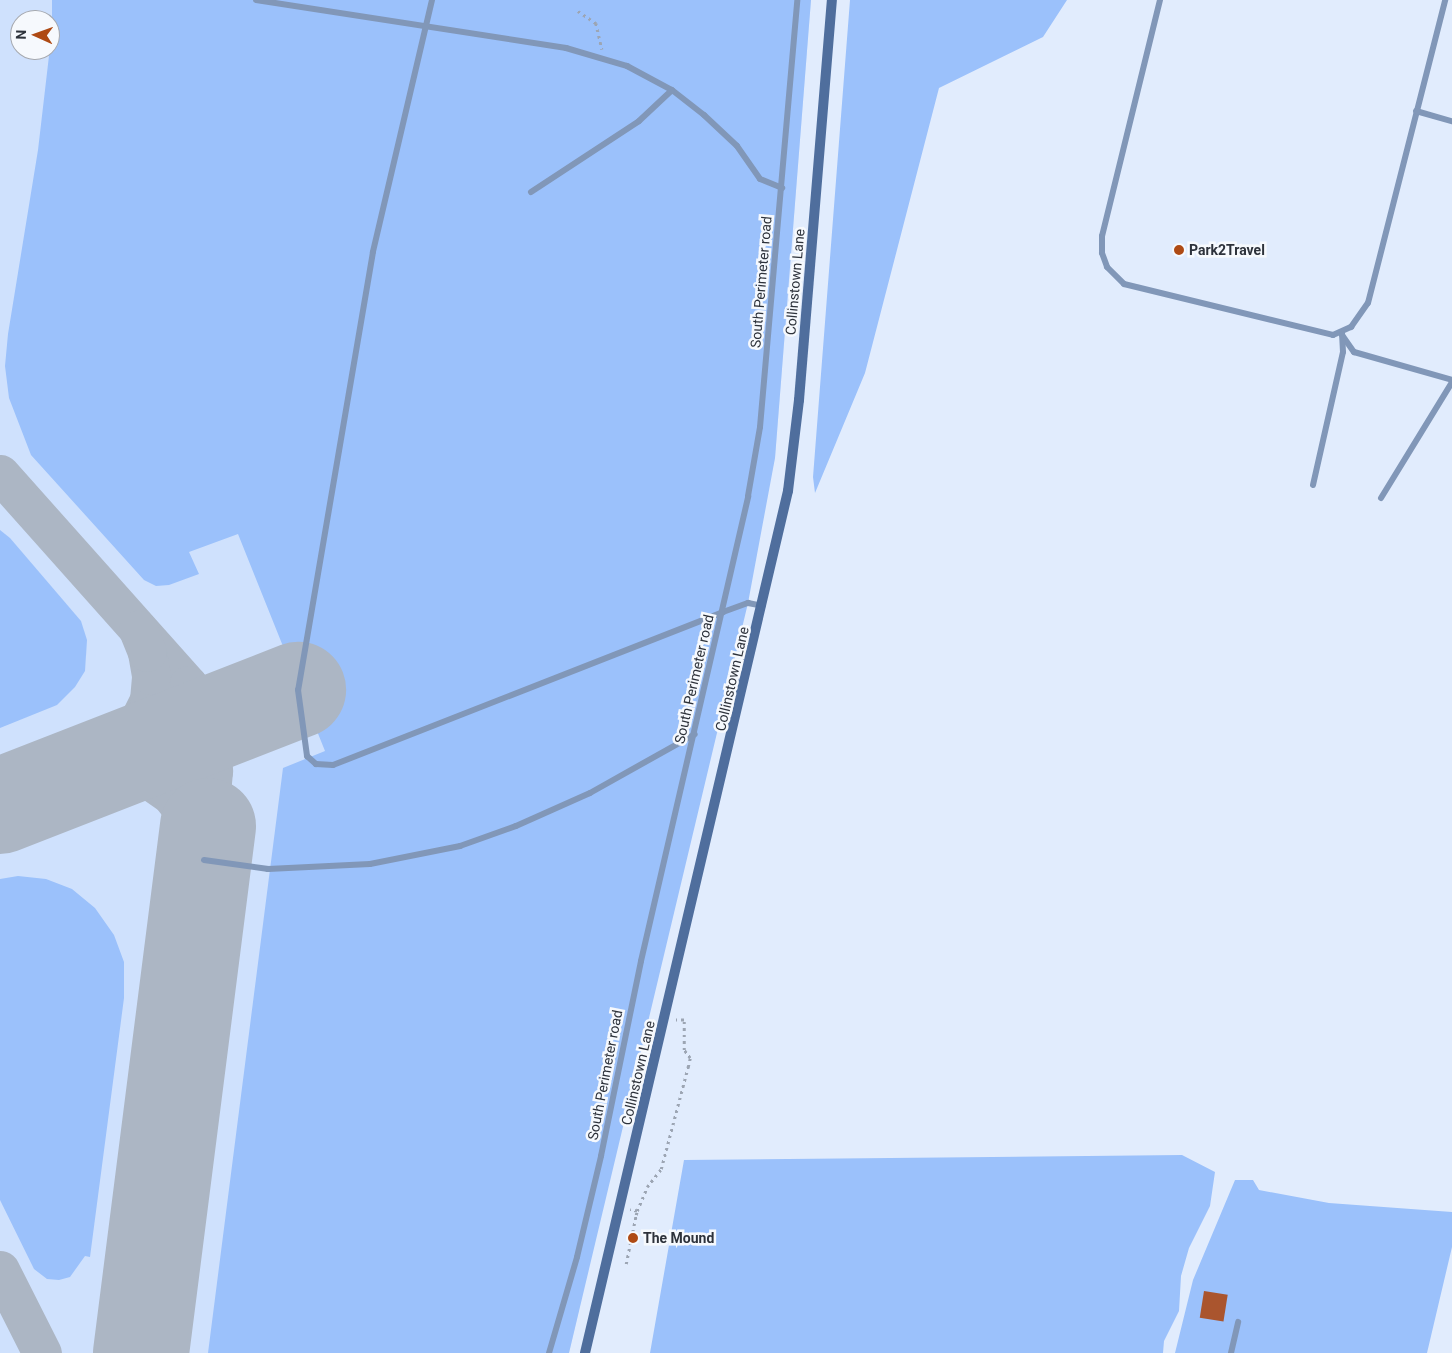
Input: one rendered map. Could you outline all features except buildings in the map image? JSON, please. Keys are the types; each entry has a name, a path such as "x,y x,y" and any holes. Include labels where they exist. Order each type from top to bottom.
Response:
{"street":[{"name":"Collinstown Lane","path":"585,1353 763,606 788,491 799,400 832,0"}],"lane":[{"path":"256,0 566,48 627,66 672,90 737,146 760,179 782,188"},
{"path":"432,0 373,252 298,690 307,756 316,764 333,765 723,612 748,604 763,606"},
{"name":"South Perimeter road","path":"549,1353 597,1175 640,961 723,612 760,427 797,0"},
{"path":"1160,0 1102,236 1102,253 1106,267 1124,284 1306,331 1342,334 1359,319 1368,303 1444,0"},
{"path":"531,192 639,121 672,90"},
{"path":"1416,111 1452,121"},
{"path":"1342,334 1354,352 1452,381 1381,498"},
{"path":"1313,485 1344,352 1342,334"},
{"path":"204,860 268,869 370,864 460,846 516,826 590,793 695,734"},
{"path":"1231,1353 1238,1322"}],"path":[{"path":"578,11 596,23 602,46 600,58"},
{"path":"626,1264 636,1211 663,1162 690,1058 683,1040 684,1020 678,1018 672,1022"},
{"path":"620,1206 636,1211"}],"shaded area":[{"path":"0,0 811,0 775,458 569,1353 0,1353"},
{"path":"52,0 811,0 775,458 748,603 569,1353 208,1353 283,768 325,751 238,534 189,552 199,574 169,585 156,586 144,580 31,455 9,398 5,366 8,334 38,150 48,60 60,60 60,10 52,10"},
{"path":"850,0 1067,0 1043,37 939,88 865,373 815,493 813,477"},
{"path":"0,530 10,538 81,621 87,640 85,671 75,687 57,705 0,728"},
{"path":"18,876 46,879 72,889 95,908 114,935 124,962 124,998 90,1257 85,1256 70,1277 59,1280 47,1279 34,1269 0,1200 0,879"},
{"path":"1182,1155 1215,1172 1210,1206 1189,1248 1181,1276 1179,1311 1164,1341 1163,1353 650,1353 684,1160"},
{"path":"1235,1180 1253,1180 1259,1190 1329,1203 1452,1212 1452,1247 1427,1353 1175,1353 1193,1280"}],"taxiway":[{"path":"0,474 188,685 210,745 213,771 208,826"},
{"path":"0,805 96,765 131,736 149,700 151,675 147,652 138,630"},
{"path":"83,773 103,770 134,774 148,779 171,795 192,823 204,866"},
{"path":"0,1270 42,1353"}],"runway":[{"path":"0,806 298,690"},
{"path":"141,1353 208,826"}],"place":[{"name":"Park2Travel","path":"1179,250"},
{"name":"The Mound","path":"633,1238"}]}
